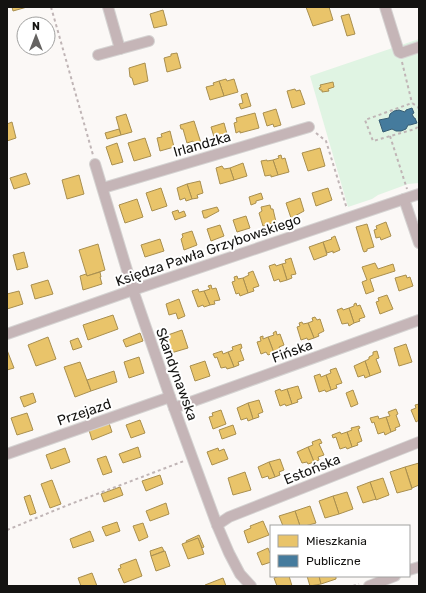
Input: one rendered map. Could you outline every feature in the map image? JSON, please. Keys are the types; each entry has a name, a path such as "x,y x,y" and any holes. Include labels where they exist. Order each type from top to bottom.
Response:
{"street":[{"path":"108,7 120,49"},
{"path":"385,7 399,50 419,47"},
{"path":"98,55 149,41"},
{"name":"Irlandzka","path":"103,188 309,127"},
{"name":"Skandynawska","path":"95,164 133,290 174,408 217,525 240,574 250,586"},
{"name":"Księdza Pawła Grzybowskiego","path":"7,334 419,194"},
{"path":"404,200 419,243"},
{"name":"Fińska","path":"174,408 419,320"},
{"name":"Przejazd","path":"7,454 170,397"},
{"name":"Estońska","path":"217,525 229,517 419,442"},
{"path":"369,586 392,577"}],"path":[{"path":"51,7 95,164"},
{"path":"399,50 412,103 419,109"},
{"path":"412,103 365,120 372,141 415,129 419,126"},
{"path":"309,127 326,141 349,218"},
{"path":"390,136 405,185"},
{"path":"7,530 68,505 193,458"}],"green space":[{"path":"419,39 419,183 408,184 348,207 310,76"}],"building: Mieszkania":[{"path":"12,7 27,7 13,11"},
{"path":"306,7 329,7 333,20 313,26"},
{"path":"163,10 167,25 154,28 150,14"},
{"path":"349,14 355,34 347,36 341,16"},
{"path":"177,53 181,68 167,72 164,58 171,56 171,54"},
{"path":"145,63 148,81 134,85 132,78 130,77 129,68"},
{"path":"226,79 227,81 234,79 238,92 224,96 219,81"},
{"path":"219,81 224,96 210,100 206,87 214,85 213,83"},
{"path":"333,82 334,87 328,89 329,91 322,92 322,90 320,90 320,85"},
{"path":"295,89 296,91 300,90 305,104 292,108 287,91"},
{"path":"247,93 251,106 241,109 239,104 243,103 241,95"},
{"path":"276,109 281,125 274,127 273,124 267,126 263,113"},
{"path":"255,113 259,128 236,133 234,123 237,122 236,118"},
{"path":"126,114 132,132 121,135 116,117"},
{"path":"194,121 201,143 194,145 193,141 187,143 183,129 181,129 180,125"},
{"path":"12,122 16,138 7,141 7,124"},
{"path":"224,123 227,134 222,136 222,138 215,140 211,127"},
{"path":"119,129 121,135 107,139 105,133"},
{"path":"170,131 174,147 160,151 157,138 162,137 161,134"},
{"path":"145,138 151,156 134,161 128,143"},
{"path":"117,143 123,162 112,165 106,147"},
{"path":"320,148 325,166 308,171 302,153"},
{"path":"281,155 282,159 285,158 289,172 278,175 273,160 279,158 278,156"},
{"path":"273,160 278,175 271,177 271,175 265,176 261,161"},
{"path":"243,163 247,176 234,180 230,168"},
{"path":"222,166 224,169 230,168 234,180 220,184 216,168"},
{"path":"26,173 30,184 14,189 10,178"},
{"path":"79,175 84,194 67,199 62,180"},
{"path":"200,181 203,193 197,195 198,198 192,199 187,184"},
{"path":"187,184 192,199 186,201 185,198 180,200 177,188"},
{"path":"161,188 167,206 152,211 146,193"},
{"path":"328,188 332,200 316,206 312,193"},
{"path":"261,193 263,199 256,201 256,203 251,205 249,197"},
{"path":"300,198 304,211 291,218 286,203"},
{"path":"137,199 143,217 125,223 119,205"},
{"path":"270,205 271,209 273,209 276,222 263,226 259,213 262,211 261,207"},
{"path":"217,207 219,211 204,218 202,211"},
{"path":"178,210 179,213 184,211 186,216 175,220 172,212"},
{"path":"246,216 250,228 237,232 233,220"},
{"path":"386,222 391,236 381,240 380,237 376,238 374,230 377,229 376,226"},
{"path":"367,224 374,247 367,249 367,251 364,252 356,227"},
{"path":"220,225 224,236 211,241 207,229"},
{"path":"192,231 197,245 184,250 181,239 183,237 182,234"},
{"path":"335,236 340,250 333,253 333,251 327,253 323,242 332,239 331,238"},
{"path":"160,239 164,251 145,257 141,245"},
{"path":"323,242 327,255 314,260 309,247"},
{"path":"98,244 105,270 87,276 79,250"},
{"path":"24,252 28,267 17,270 13,255"},
{"path":"291,258 296,274 291,275 292,278 287,280 282,264 286,263 285,260"},
{"path":"375,263 378,269 393,264 395,271 370,279 374,291 366,294 362,282 367,280 362,267"},
{"path":"275,264 276,266 282,264 287,280 280,282 279,279 274,281 269,266"},
{"path":"253,271 259,286 253,288 254,291 248,293 243,278 249,275 248,273"},
{"path":"100,272 102,284 83,290 80,276 86,274 87,276"},
{"path":"406,275 407,278 410,277 413,286 399,291 395,278"},
{"path":"237,276 238,279 243,278 248,293 240,296 239,293 236,294 232,282 235,281 234,277"},
{"path":"48,280 53,294 35,299 31,285"},
{"path":"211,285 212,289 216,288 220,300 214,301 215,304 210,305 204,291 210,289 208,286"},
{"path":"198,289 199,292 204,291 210,305 198,307 192,291"},
{"path":"19,291 23,304 7,309 7,294"},
{"path":"387,295 393,309 380,314 376,302 379,301 378,298"},
{"path":"179,299 185,316 178,319 176,313 169,315 166,304"},
{"path":"356,303 357,306 360,305 365,317 354,323 349,308 354,306"},
{"path":"342,308 343,310 349,308 354,323 349,326 348,323 342,324 337,310"},
{"path":"113,315 118,329 88,340 83,325"},
{"path":"315,317 317,320 320,319 324,331 318,334 319,336 314,338 308,323 313,321 312,318"},
{"path":"302,322 303,324 308,323 314,338 301,340 297,327 300,326 299,323"},
{"path":"182,330 188,348 171,353 165,336"},
{"path":"276,331 277,335 280,334 284,345 279,347 280,350 274,353 268,337 274,335 273,333"},
{"path":"140,333 143,341 126,347 123,340"},
{"path":"263,336 263,339 268,337 274,353 268,355 266,352 261,354 257,342 261,341 260,337"},
{"path":"48,337 56,359 36,366 28,345"},
{"path":"78,338 82,347 73,350 70,341"},
{"path":"241,344 242,348 240,349 244,360 238,362 239,365 234,367 228,352 233,350 232,347"},
{"path":"406,344 412,362 399,366 394,348"},
{"path":"7,350 14,368 7,370"},
{"path":"222,351 223,354 228,352 234,367 227,369 226,367 221,368 217,357 215,358 213,354"},
{"path":"377,351 379,358 376,359 381,372 370,376 365,361 373,355 373,352"},
{"path":"139,357 144,373 129,378 124,362"},
{"path":"205,361 210,376 195,381 190,366"},
{"path":"365,361 370,376 365,378 364,375 358,377 354,366"},
{"path":"80,362 91,391 75,397 64,367"},
{"path":"336,368 342,383 336,385 337,388 331,390 326,375 331,373 330,370"},
{"path":"114,371 117,382 91,391 87,380"},
{"path":"320,374 321,377 326,375 331,390 319,392 314,376"},
{"path":"298,386 302,398 297,400 298,402 292,404 287,389"},
{"path":"280,389 281,391 287,389 292,404 280,406 275,391"},
{"path":"353,390 358,404 351,407 346,393"},
{"path":"33,393 36,402 24,407 20,397"},
{"path":"259,400 263,412 258,414 259,417 253,419 248,403"},
{"path":"248,403 253,419 248,421 247,418 241,420 237,408"},
{"path":"419,404 419,420 416,422 411,410 416,408 415,405"},
{"path":"396,409 398,414 396,415 400,426 391,432 386,417 390,416 388,412"},
{"path":"221,410 226,424 213,429 209,417 213,416 212,413"},
{"path":"27,413 33,430 17,435 11,418"},
{"path":"378,416 379,419 386,417 391,432 385,435 384,432 378,434 374,422 372,423 370,418"},
{"path":"140,420 145,433 131,438 126,425"},
{"path":"109,423 112,432 92,440 89,430"},
{"path":"233,425 236,434 222,439 219,430"},
{"path":"359,426 360,428 358,429 362,441 357,443 358,445 352,447 347,432 352,430 351,428"},
{"path":"340,432 341,434 347,432 352,447 340,449 336,437 333,438 332,435"},
{"path":"320,439 322,443 319,444 324,455 318,457 319,460 314,462 308,447 313,445 312,442"},
{"path":"138,447 141,457 123,463 119,454"},
{"path":"308,447 314,462 308,464 307,462 302,463 297,452"},
{"path":"65,448 70,462 51,469 46,455"},
{"path":"218,448 219,451 224,449 228,459 212,465 207,452"},
{"path":"106,456 112,472 103,475 97,459"},
{"path":"280,459 284,470 279,472 280,475 275,477 269,462"},
{"path":"269,462 275,477 269,479 268,476 262,478 258,467"},
{"path":"419,463 419,485 412,488 405,467"},
{"path":"405,467 412,489 397,493 390,472"},
{"path":"245,472 251,490 233,495 228,478"},
{"path":"160,475 163,484 146,491 142,481"},
{"path":"383,478 389,495 376,500 370,482"},
{"path":"52,480 61,504 50,508 41,484"},
{"path":"370,482 376,499 363,503 357,487"},
{"path":"120,487 123,495 104,502 101,494"},
{"path":"347,492 353,509 339,514 333,496"},
{"path":"30,495 36,513 30,515 24,497"},
{"path":"333,496 339,514 325,518 319,501"},
{"path":"166,503 169,514 150,521 146,511"},
{"path":"310,506 316,523 300,525 295,511"},
{"path":"295,511 300,525 283,525 279,516"},
{"path":"263,521 269,535 248,543 244,531 251,528 250,526"},
{"path":"117,522 120,531 106,536 102,527"},
{"path":"143,523 148,537 139,541 133,526"},
{"path":"90,531 94,541 73,548 70,539"},
{"path":"199,535 204,547 202,548 198,538 187,543 186,541"},
{"path":"198,538 204,554 188,559 182,544"},
{"path":"162,547 164,551 151,556 150,551"},
{"path":"268,548 270,553 270,562 262,565 257,553"},
{"path":"165,551 170,566 156,571 151,556"},
{"path":"136,559 142,576 124,583 118,569 121,568 120,565"},
{"path":"92,573 97,586 81,586 78,578"},
{"path":"289,577 292,586 277,586 274,578"},
{"path":"307,577 319,577 321,584 310,586"},
{"path":"319,577 336,577 336,579 321,584"},
{"path":"223,578 226,586 205,586 205,585"}],"building: Publiczne":[{"path":"412,108 414,113 412,114 417,123 408,125 406,129 401,131 392,129 383,132 379,120 389,118 390,114 394,111 399,110 405,112 406,110"}]}
